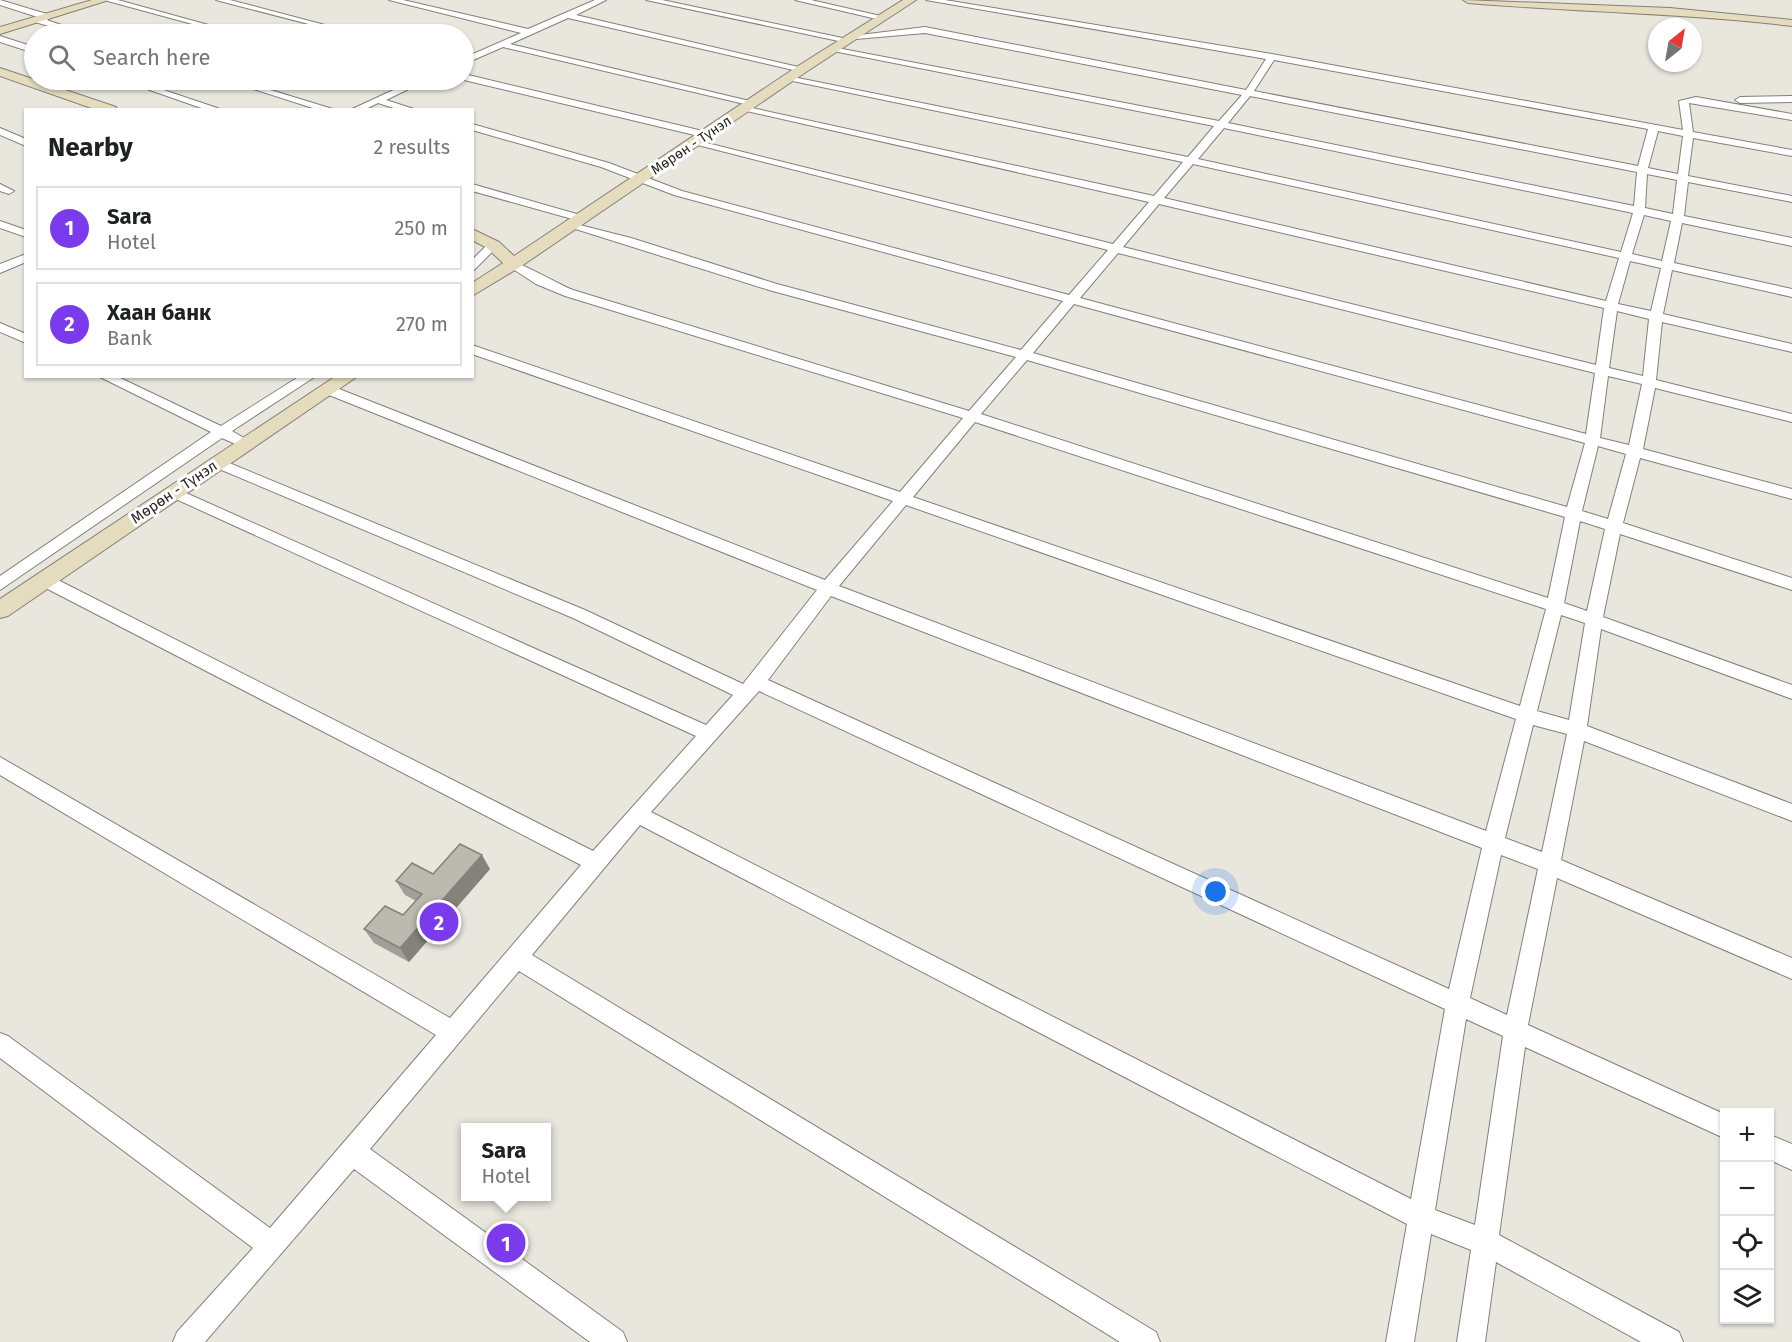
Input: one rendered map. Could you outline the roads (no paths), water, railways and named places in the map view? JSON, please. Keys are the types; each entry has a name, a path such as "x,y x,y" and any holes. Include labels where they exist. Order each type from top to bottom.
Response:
{"street":[{"path":"220,0 315,24"},
{"path":"393,0 528,32"},
{"path":"569,0 591,5"},
{"path":"474,56 602,0"},
{"path":"650,0 852,38 925,30 1792,199"},
{"path":"800,0 881,17"},
{"name":"Мөрөн - Түнэл","path":"474,290 802,69 911,0"},
{"path":"930,0 1272,57 1792,153"},
{"path":"1468,0 1548,7 1609,7 1700,12 1792,23"},
{"path":"24,24 97,1 195,24"},
{"path":"0,2 56,24"},
{"path":"566,15 802,69"},
{"path":"0,31 24,24"},
{"path":"0,39 24,47"},
{"path":"500,44 748,106 1792,348"},
{"path":"832,50 1219,124 1792,242"},
{"path":"187,1342 272,1246 637,814 711,735 828,588 1219,124 1249,92 1272,57"},
{"path":"0,72 24,80"},
{"path":"788,79 1189,160 1792,293"},
{"path":"474,80 1114,249 1792,418"},
{"path":"53,90 105,108"},
{"path":"157,90 212,108"},
{"path":"264,90 324,108"},
{"path":"359,108 399,90"},
{"path":"1471,1342 1516,1029 1577,730 1594,620 1649,383 1656,316 1678,218 1688,133 1684,101 1792,99"},
{"path":"377,100 405,108"},
{"path":"1696,100 1792,117"},
{"path":"1400,1342 1457,1004 1525,715 1555,606 1573,515 1593,439 1600,371 1611,307 1639,211 1642,170 1654,126"},
{"path":"474,128 604,165 678,193 1792,494"},
{"path":"0,131 24,142"},
{"path":"474,188 773,287 1025,355 1614,526 1792,584"},
{"path":"0,224 24,233"},
{"path":"474,235 493,245 514,264 540,281 569,293 972,416 1555,606 1792,692"},
{"path":"474,266 493,245"},
{"path":"0,257 20,260"},
{"path":"0,269 20,260"},
{"path":"0,327 24,338"},
{"path":"474,350 1525,715 1577,730 1792,813"},
{"path":"108,378 247,444"},
{"path":"0,584 221,432 307,378"},
{"name":"Мөрөн - Түнэл","path":"0,610 172,492 346,378"},
{"path":"329,390 828,588 1548,864 1792,969"},
{"path":"217,463 751,687 1516,1029 1720,1124"},
{"path":"172,492 711,735"},
{"path":"44,580 596,863"},
{"path":"0,765 453,1032"},
{"path":"637,814 1420,1217 1487,1243 1669,1342"},
{"path":"516,957 1146,1342"},
{"path":"0,1044 272,1246"},
{"path":"1774,1149 1792,1157"},
{"path":"352,1152 613,1342"}],"place":[{"name":"Хаан банк","path":"439,922"},
{"name":"Sara","path":"506,1243"}]}
